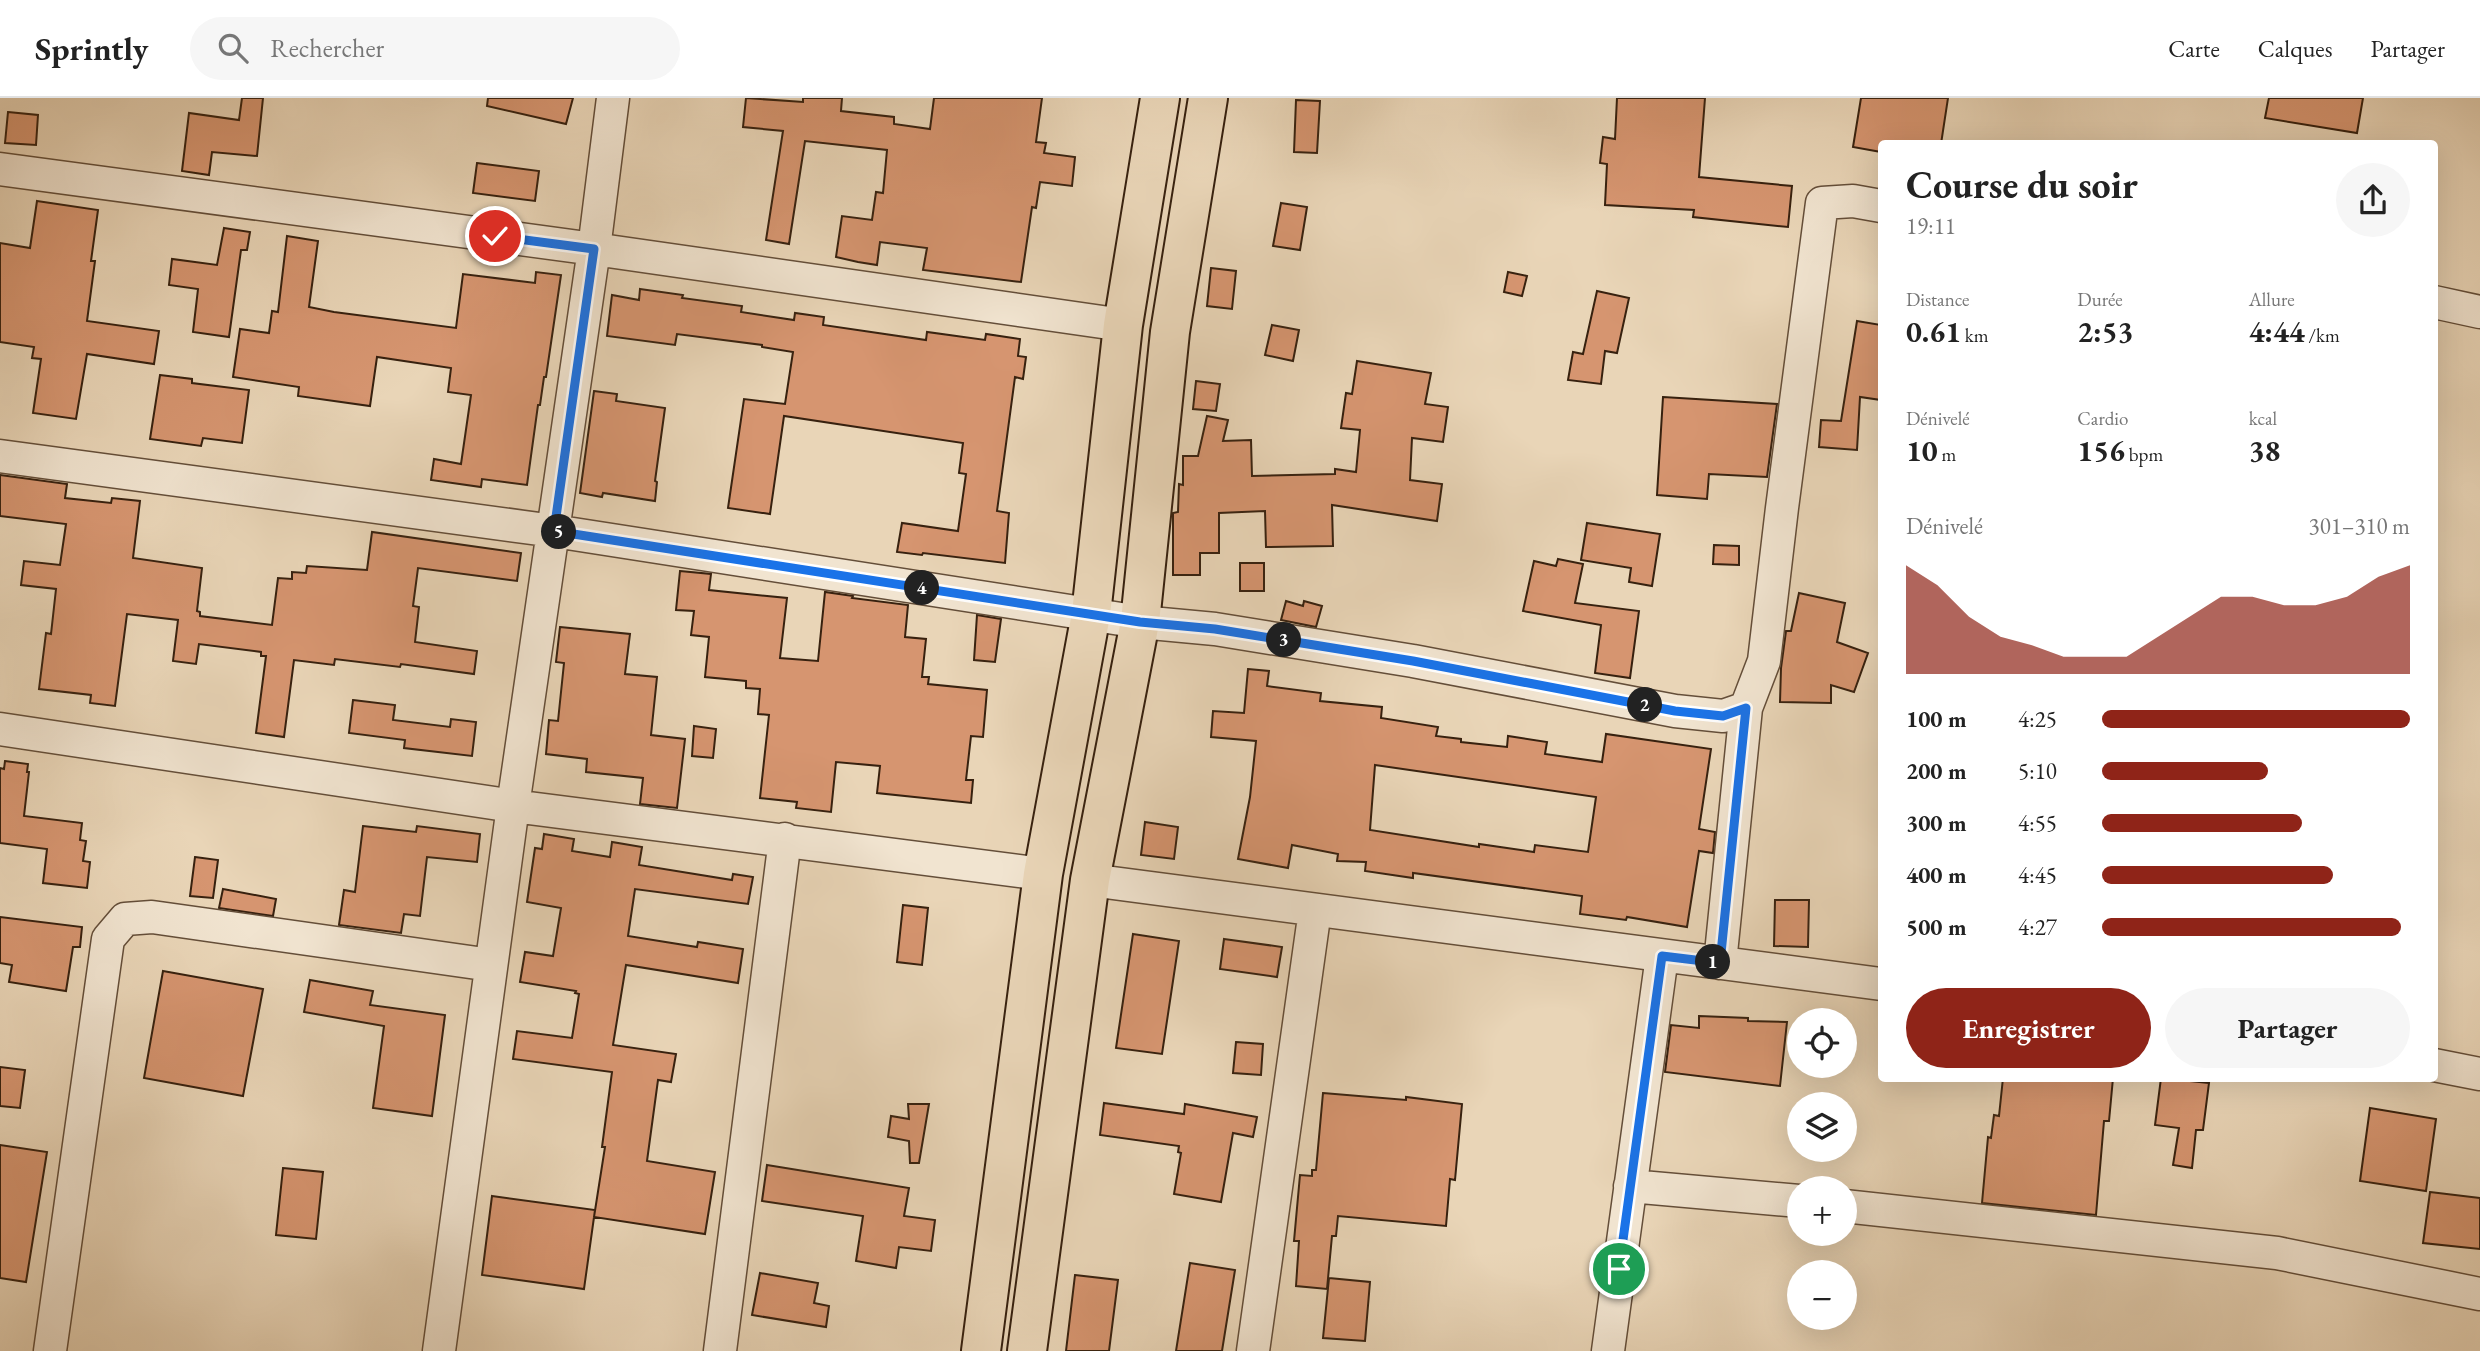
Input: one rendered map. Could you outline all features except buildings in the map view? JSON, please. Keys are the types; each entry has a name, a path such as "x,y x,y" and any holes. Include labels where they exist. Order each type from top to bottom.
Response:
{"highway":[{"path":"981,1351 1043,874 1091,614 1123,325 1160,98"},
{"path":"1027,1351 1090,880 1140,622 1170,332 1208,98"}],"street":[{"path":"439,1351 613,98"},
{"path":"0,169 594,249 1123,325"},
{"path":"1720,963 1746,708 1764,661 1822,203 1853,201 1878,205"},
{"path":"2438,303 2480,313"},
{"path":"0,456 554,531 1140,622 1215,629 1413,661 1675,711 1723,716 1746,708"},
{"path":"0,729 513,806 1043,874"},
{"path":"720,1351 785,839"},
{"path":"1090,880 1878,984"},
{"path":"1253,1351 1315,910"},
{"path":"50,1351 108,939 125,919 152,917 491,965"},
{"path":"1608,1351 1662,956"},
{"path":"2438,1066 2480,1074"},
{"path":"1630,1186 1787,1200"},
{"path":"1857,1207 2277,1253 2480,1294"}],"route":[{"path":"495,236 594,249 554,531 1140,622 1215,629 1413,661 1675,711 1723,716 1746,708 1720,963 1662,956 1619,1269"}]}
